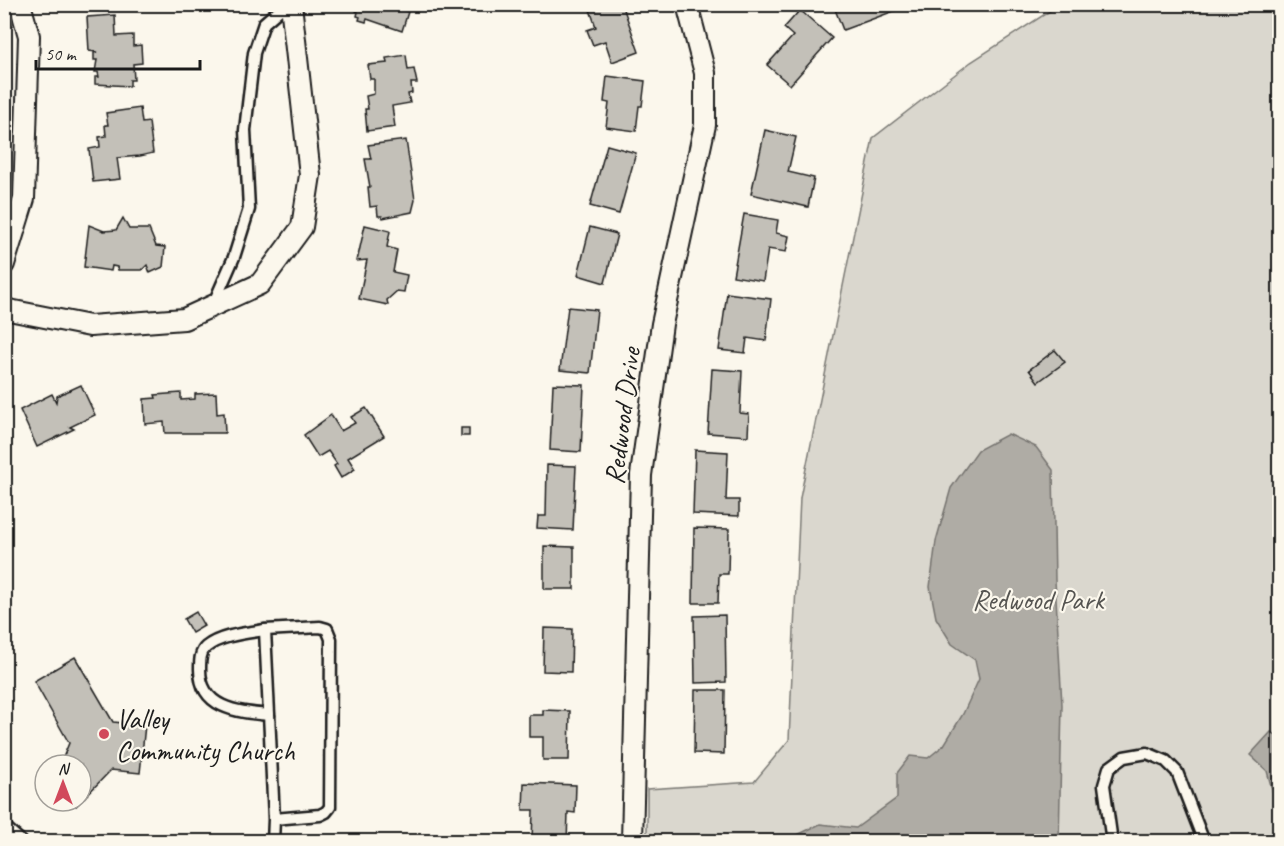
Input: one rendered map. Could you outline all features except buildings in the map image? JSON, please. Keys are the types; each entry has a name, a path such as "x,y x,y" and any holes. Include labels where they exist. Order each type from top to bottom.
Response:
{"street":[{"path":"4,264 24,199 29,36 20,4"},
{"path":"4,309 90,326 184,319 260,284 302,227 310,175 291,4"},
{"name":"Redwood Drive","path":"632,842 641,476 662,324 705,125 705,73 687,4"}],"lane":[{"path":"213,306 234,257 249,209 245,130 254,53 264,23 286,4"},
{"path":"269,715 231,710 214,701 202,688 200,670 202,652 207,647 229,637 265,630 320,627 327,629 331,639 330,807 320,815 274,819"},
{"path":"265,630 274,819 273,842"},
{"path":"1112,842 1104,785 1109,768 1124,757 1148,753 1166,761 1177,772 1204,842"},
{"path":"4,826 22,842"}],"green space":[{"name":"Redwood Park","path":"1059,5 1279,5 1279,841 647,842 647,789 754,782 789,740 800,498 873,138 971,62"}],"shaded area":[{"path":"1008,434 1036,447 1053,470 1055,580 1062,705 1059,841 785,841 820,824 856,828 897,798 897,773 910,756 928,758 944,745 963,714 979,679 975,660 952,644 936,618 930,587 936,541 951,488 978,450"},
{"path":"1271,732 1279,738 1280,807 1277,808 1267,771 1250,755"}],"place":[{"name":"Valley Community Church","path":"104,734"}]}
